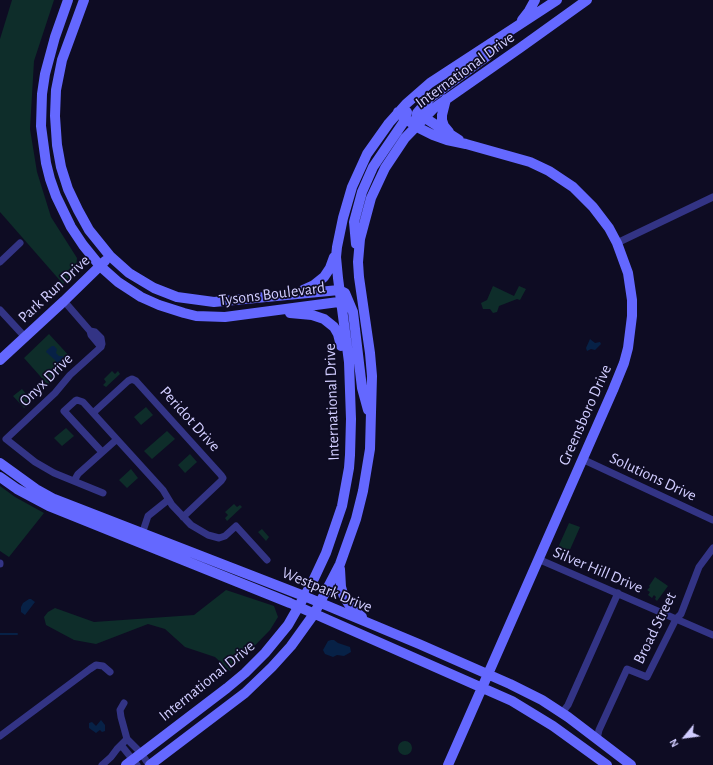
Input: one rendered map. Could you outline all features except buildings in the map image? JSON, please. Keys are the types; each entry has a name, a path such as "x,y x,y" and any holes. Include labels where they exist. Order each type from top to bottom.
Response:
{"main road":[{"name":"Tysons Boulevard","path":"68,0 55,37 45,74 42,94 41,126 50,180 56,196 71,226 100,266 118,282 141,297 196,316 226,317 345,301 362,301"},
{"name":"Tysons Boulevard","path":"84,0 62,60 56,90 55,116 57,145 61,167 68,189 78,210 90,230 110,256 136,277 154,288 177,297 214,302 339,290"},
{"path":"420,115 430,98 486,57 529,11 535,0"},
{"name":"International Drive","path":"339,290 336,257 343,218 352,187 377,139 402,115 406,104 430,83 557,0"},
{"name":"International Drive","path":"150,765 254,684 286,652 314,614 340,564 353,530 363,491 370,449 371,370 359,277 358,255 364,219 378,182 395,152 415,126 420,115 434,108 587,0"},
{"path":"446,99 442,120 444,126 452,135"},
{"name":"Greensboro Drive","path":"406,104 420,115 466,144"},
{"path":"358,255 355,241 354,222 362,192 373,167 398,131 402,115"},
{"name":"Greensboro Drive","path":"402,115 415,126 447,140 525,160 540,166 558,176 573,187 593,206 609,228 625,263 630,287 632,316 631,332 624,364 448,765"},
{"path":"288,294 309,288 324,277 330,268 337,247"},
{"name":"Park Run Drive","path":"0,360 64,302 110,256"},
{"path":"339,290 345,293 345,301 353,312 362,388 371,420"},
{"name":"International Drive","path":"132,763 141,752 246,673 288,625 299,607 326,553 342,506 350,455 350,384 345,301"},
{"path":"264,312 304,313 320,317 327,321 334,327 338,334 350,384"},
{"name":"Westpark Drive","path":"0,463 36,489 54,499 517,704 538,716 607,765"},
{"name":"Westpark Drive","path":"0,477 17,489 49,506 141,537 304,596 488,674 534,696 562,714 631,765"},
{"path":"340,564 340,582 344,597 352,609 372,624"}],"street":[{"path":"617,243 713,197"},
{"path":"0,262 20,243"},
{"name":"Onyx Drive","path":"64,302 90,331 95,332 101,338 101,347 70,375 55,393 6,439 35,462 54,473 103,493"},
{"path":"0,310 25,337"},
{"name":"Peridot Drive","path":"93,413 128,380 132,379 136,381 221,475 223,478 221,481 183,517"},
{"path":"102,452 64,411 77,400 83,402 163,490 168,500 183,517 199,530 216,538 223,537 236,526 267,560"},
{"path":"74,481 78,474 116,440"},
{"name":"Solutions Drive","path":"582,459 713,520"},
{"path":"141,537 148,516 168,500"},
{"name":"Broad Street","path":"597,739 599,730 627,669 647,677 676,619 681,614 699,567 713,548"},
{"name":"Silver Hill Drive","path":"538,559 713,635"},
{"path":"562,714 568,705 618,593"},
{"path":"0,736 96,665 103,666 110,672"},
{"path":"124,703 120,710 124,742 132,763"},
{"path":"124,742 141,752 150,765"},
{"path":"102,765 111,757 116,748 124,742"}],"green space":[{"path":"12,0 54,0 34,61 30,129 37,172 51,217 77,258 76,270 63,284 0,212 0,39"},
{"path":"493,286 514,296 519,286 526,289 520,300 517,299 499,306 497,312 493,313 490,309 483,309 481,303 487,300"},
{"path":"49,334 72,359 48,385 24,358"},
{"path":"112,371 115,374 118,371 120,374 106,387 103,385 106,382 104,379"},
{"path":"22,389 32,401 24,408 13,396"},
{"path":"146,407 153,415 141,425 134,417"},
{"path":"66,428 74,436 62,446 54,438"},
{"path":"167,431 175,439 152,459 144,451"},
{"path":"190,454 197,462 185,473 178,465"},
{"path":"131,469 138,478 127,488 119,480"},
{"path":"0,486 15,497 44,513 9,557 0,551"},
{"path":"234,504 237,507 240,505 242,507 227,521 225,518 228,515 225,512"},
{"path":"569,523 580,527 565,561 556,556 558,553 556,552"},
{"path":"262,529 269,537 266,541 258,532"},
{"path":"655,577 668,586 657,601 654,595 652,598 648,595 650,592 647,590"},
{"path":"226,590 274,606 278,617 270,630 230,671 215,657 185,647 165,629 148,624 96,644 74,640 46,625 44,617 48,612 55,608 94,622 194,615"},
{"path":"402,741 408,741 412,745 412,751 408,755 402,755 398,751 398,745"}],"water":[{"path":"590,339 595,343 600,342 601,344 595,350 591,349 587,351 586,348"},
{"path":"52,346 57,349 56,353 59,356 63,356 64,358 64,360 59,364 57,364 55,360 46,352"},
{"path":"29,599 35,602 25,615 21,612 21,607 23,603"},
{"path":"331,640 350,647 351,652 344,656 337,655 333,657 325,654 323,650 328,641"},
{"path":"101,720 105,725 105,731 102,732 100,730 96,733 89,728 89,723 92,722 96,726"}],"waterway":[{"path":"0,634 17,634"}]}
